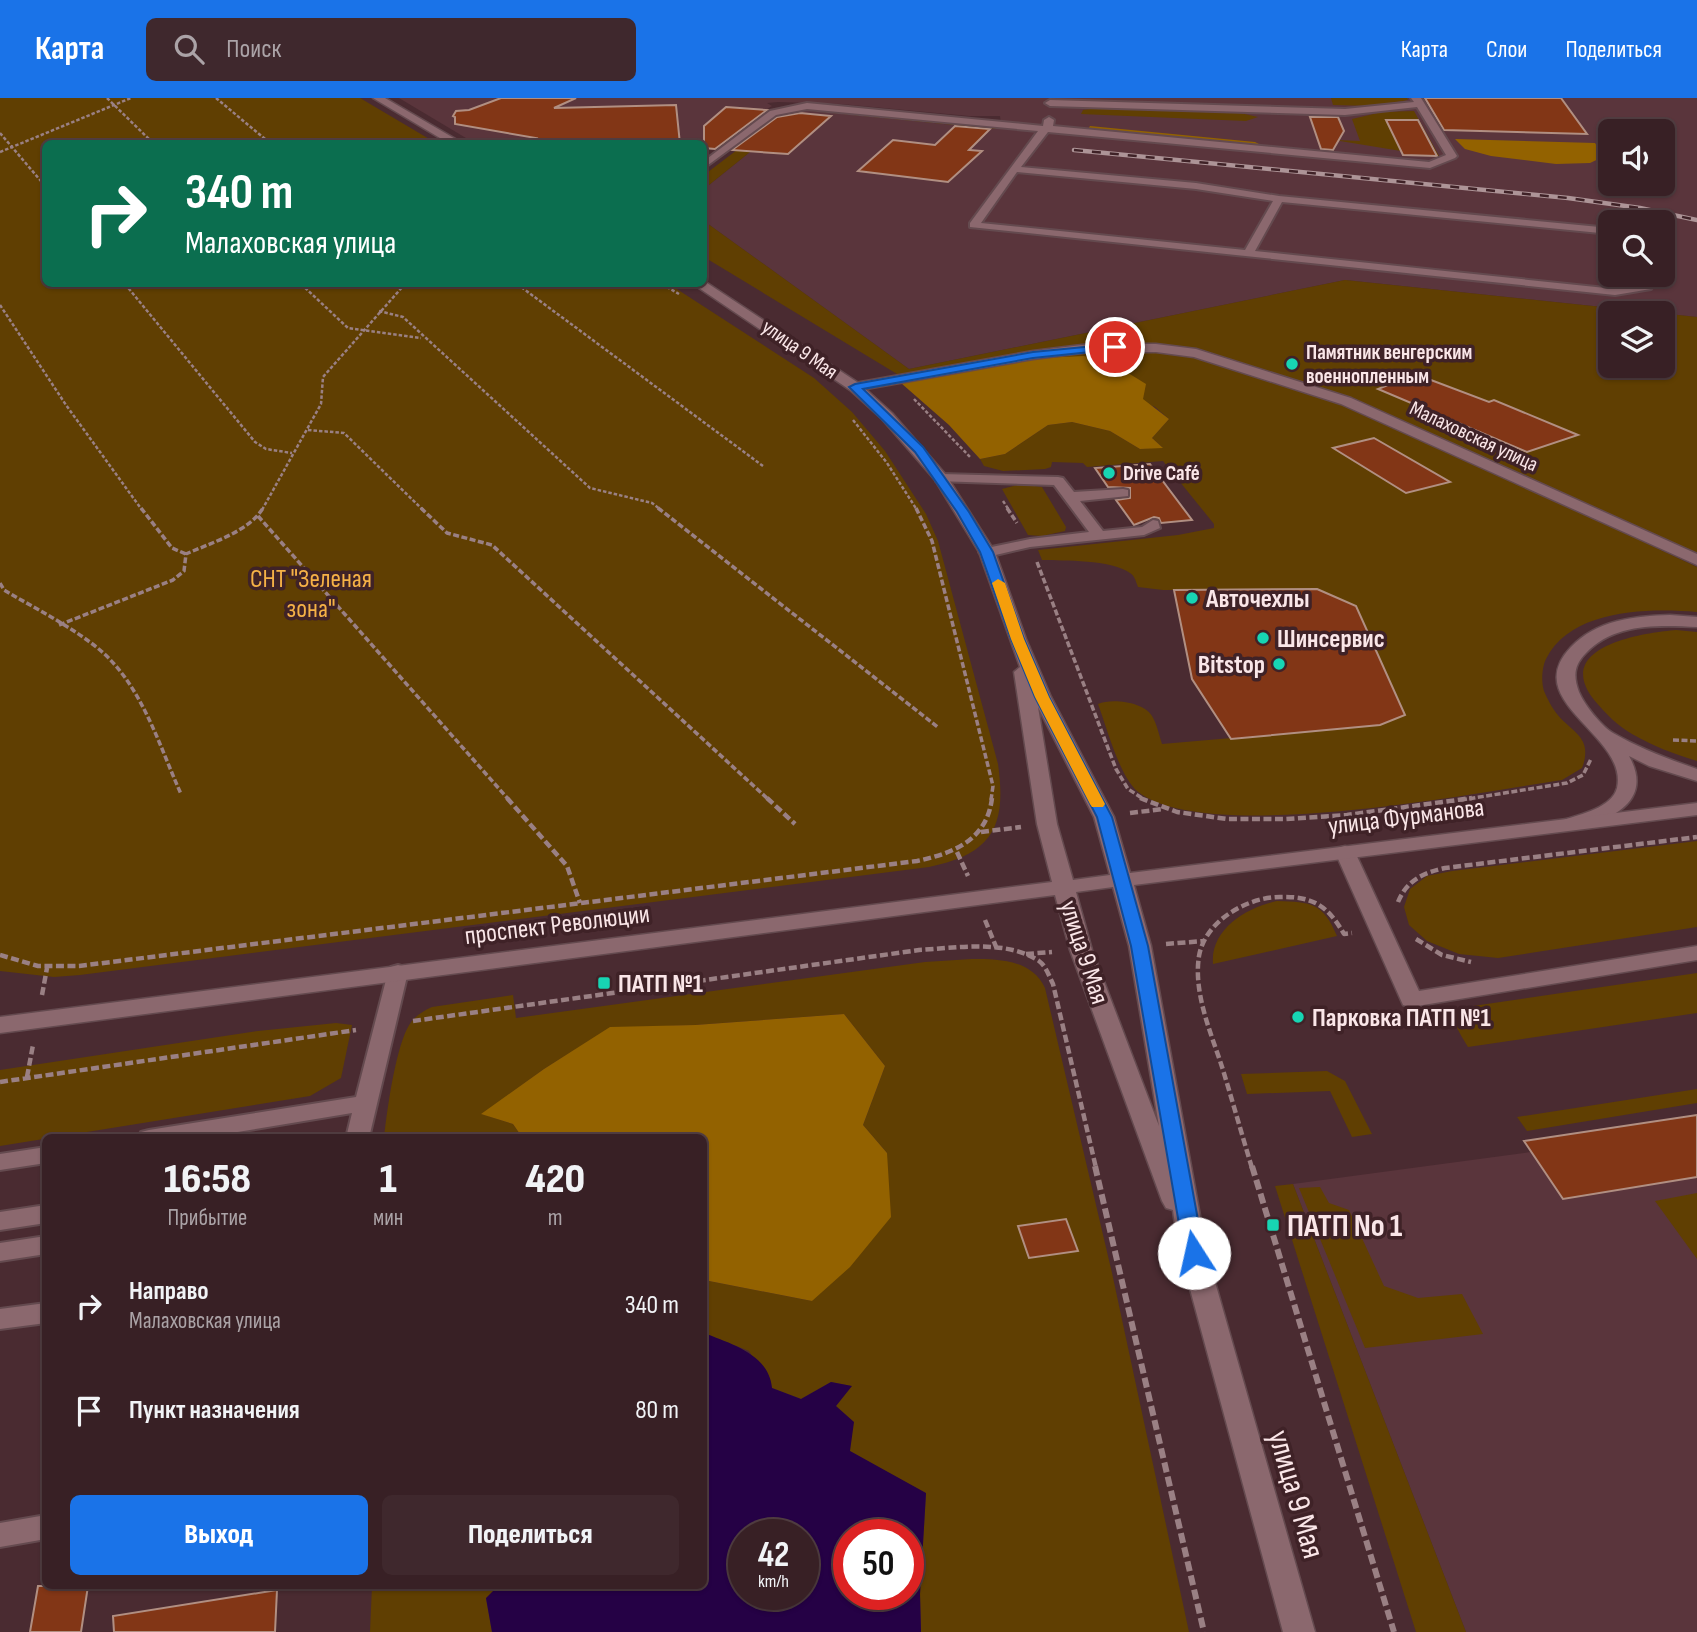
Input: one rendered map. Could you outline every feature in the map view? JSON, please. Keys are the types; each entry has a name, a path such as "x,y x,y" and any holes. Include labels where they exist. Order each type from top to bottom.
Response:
{"main road":[{"path":"378,98 451,140"},
{"name":"улица 9 Мая","path":"704,287 776,331 855,387 887,416 941,478 987,552 1017,639 1042,697 1104,817 1140,946 1194,1253"},
{"name":"Малаховская улица","path":"855,387 1033,355 1090,348 1164,349 1196,353 1346,401 1697,560"},
{"path":"1571,824 1601,814 1620,802 1628,786 1626,769 1615,748 1594,727 1568,688 1565,669 1573,651 1593,637 1620,627 1653,622 1697,622"},
{"name":"улица 9 Мая","path":"1017,639 1047,824 1081,950 1194,1253 1299,1632"},
{"path":"1594,727 1621,746 1656,762 1697,775"},
{"name":"улица Фурманова","path":"1122,880 1697,809"},
{"path":"1345,852 1411,1000 1697,953"},
{"name":"проспект Революции","path":"0,1025 1122,880"}],"lane":[{"path":"707,163 773,113 796,106 835,106 1048,127 1430,165 1452,156 1418,101 1345,112 1050,101 1048,127 1038,135 974,225 1615,292 1647,287"},
{"path":"1014,169 1598,230"},
{"path":"1248,254 1279,198"},
{"path":"941,478 1055,480 1060,482 1072,497 1098,535"},
{"path":"1072,497 1123,493"},
{"path":"987,552 1030,543 1148,530 1153,528 1153,524"},
{"path":"358,1134 398,972"},
{"path":"190,1134 231,1130 365,1102"},
{"path":"0,1162 42,1156"},
{"path":"0,1222 42,1215"},
{"path":"0,1252 42,1246"},
{"path":"0,1319 42,1314"},
{"path":"0,1535 42,1528"}],"path":[{"path":"107,98 150,140"},
{"path":"0,152 131,98"},
{"path":"216,98 266,140"},
{"path":"0,133 42,182"},
{"path":"127,287 256,442 266,449 292,453"},
{"path":"304,287 348,328 423,338"},
{"path":"0,304 66,405 158,532 172,548 186,554 243,527 258,516 321,404 323,377 402,287"},
{"path":"521,287 763,466"},
{"path":"667,287 681,295"},
{"path":"379,311 403,317 590,488 652,503 939,728"},
{"path":"891,381 943,426 989,479 1030,543 1116,769 1132,793 1164,808 1212,818 1328,816 1567,783 1579,779 1589,769 1590,750"},
{"path":"0,955 17,963 47,968 79,966 927,859 957,852 971,843 990,816 993,786 932,541 921,515 897,477 846,412"},
{"path":"308,430 344,433 447,533 492,545 795,824"},
{"path":"258,516 567,866 580,903"},
{"path":"59,625 173,580 184,571 186,554"},
{"path":"0,583 4,590 89,643 111,661 132,689 181,794"},
{"path":"1477,963 1456,961 1435,953 1418,942 1402,925 1397,911 1398,900 1404,887 1423,873 1697,837"},
{"path":"1394,1632 1223,1072 1202,999 1198,965 1203,941 1218,923 1238,907 1256,899 1296,897 1316,902 1331,911 1340,921 1344,934 1402,925"},
{"path":"0,1083 919,950 997,949 1016,952 1041,962 1047,970 1056,997 1204,1632"}],"shaded area":[{"path":"399,98 1697,98 1697,317 1675,315 1675,301 1598,301 1598,307 1345,280 909,369 707,223 707,187 802,110 995,129 1001,123 1000,116 778,102 767,103 772,106 718,138 708,149 707,140 469,140"},
{"path":"1090,126 1255,142 1261,145 1088,129"},
{"path":"1455,139 1595,143 1598,147 1598,159 1590,163 1556,164 1491,156 1465,149"},
{"path":"1084,356 1120,368 1146,384 1143,399 1169,419 1152,438 1163,448 1140,449 1110,431 1072,422 1048,425 1005,454 980,459 949,425 901,383 1041,358"},
{"path":"844,1014 885,1066 863,1125 887,1153 891,1217 850,1267 812,1301 707,1281 707,1134 520,1134 513,1124 481,1114 610,1027 695,1025"},
{"path":"1697,1115 1697,1632 1466,1632 1293,1184 1531,1152 1524,1141"},
{"path":"707,1334 747,1352 764,1367 772,1388 801,1399 831,1382 852,1386 836,1406 854,1422 850,1451 926,1493 924,1527 924,1519 833,1519 833,1610 920,1610 921,1632 492,1632 486,1598 495,1589 707,1589"}],"green space":[{"name":"СНТ \"Зеленая зона\"","path":"0,98 360,98 431,140 42,140 42,287 674,287 814,378 852,412 885,451 926,514 938,541 998,764 1000,805 997,821 981,845 968,854 929,867 80,975 54,977 0,971"},
{"path":"1331,98 1408,100 1374,106 1333,105"},
{"path":"1098,108 1240,113 1258,117 1246,121 1081,114 1083,110"},
{"path":"806,109 999,125 995,129 802,110"},
{"path":"802,110 707,187 707,173 783,115"},
{"path":"1414,111 1439,156 1403,155 1401,151 1334,140 1360,141 1352,119 1382,112"},
{"path":"707,223 909,369 1345,280 1598,307 1598,378 1675,378 1675,314 1697,317 1697,555 1351,399 1220,357 1113,345 897,374 707,259"},
{"path":"1092,350 1182,353 1287,384 1377,417 1697,567 1697,612 1656,611 1612,615 1573,630 1558,642 1545,662 1543,687 1555,712 1581,738 1585,752 1582,768 1562,780 1407,804 1342,811 1278,815 1219,814 1171,807 1137,791 1131,784 1119,763 1098,704 1119,701 1142,707 1154,719 1162,744 1380,725 1405,714 1356,606 1317,589 1163,590 1138,587 1132,574 1111,565 1042,560 1038,550 1178,535 1214,528 1214,524 1163,461 1087,467 1083,463 1052,462 1051,467 1045,469 1003,471 984,466 980,459 1005,454 1048,425 1072,422 1110,431 1140,449 1162,447 1152,438 1169,419 1155,407 1041,358"},
{"path":"1021,484 1042,487 1066,527 1065,531 1042,536 1028,535 1002,489"},
{"path":"1676,630 1697,632 1697,761 1672,753 1627,731 1599,706 1584,683 1584,668 1592,656 1606,646 1642,635"},
{"path":"1697,841 1697,927 1498,958 1459,954 1427,941 1409,925 1404,907 1410,889 1427,876"},
{"path":"1277,901 1315,906 1327,917 1337,936 1213,964 1214,951 1224,930 1243,914"},
{"path":"972,959 1004,961 1032,972 1045,988 1112,1273 1189,1632 921,1632 920,1610 924,1610 926,1494 850,1451 836,1406 851,1386 831,1382 801,1399 772,1388 749,1351 707,1334 707,1281 812,1301 887,1153 863,1125 885,1066 844,1014 610,1028 544,1069 482,1114 513,1124 520,1134 385,1134 399,1052 414,1019 432,1007 513,995 516,1018 925,962"},
{"path":"1697,973 1697,1013 1468,1047 1457,1028 1458,1013 1473,1006"},
{"path":"336,1023 352,1025 341,1078 310,1096 74,1134 42,1134 42,1139 0,1146 0,1070 258,1031"},
{"path":"1327,1071 1345,1081 1372,1134 1352,1137 1330,1091 1247,1094 1241,1074"},
{"path":"1697,1089 1697,1103 1527,1131 1517,1117"},
{"path":"1293,1184 1466,1632 1416,1632 1275,1186"},
{"path":"1320,1187 1329,1203 1349,1210 1384,1286 1418,1298 1462,1294 1483,1334 1365,1348 1299,1188"},
{"path":"1697,1193 1697,1259 1655,1201"},
{"path":"372,1589 495,1589 486,1599 492,1632 370,1632"}],"building":[{"path":"501,98 576,98 554,108 676,105 680,140 533,140 536,138 455,124 453,116 456,111 469,110"},
{"path":"1425,98 1561,98 1587,134 1444,130"},
{"path":"726,107 767,110 715,149 707,148 704,126"},
{"path":"800,113 831,116 788,154 732,150 777,117"},
{"path":"1310,117 1338,117 1344,131 1333,150 1321,149"},
{"path":"1386,120 1418,120 1437,156 1403,155"},
{"path":"955,126 990,129 969,150 982,151 948,182 858,171 893,140 935,145"},
{"path":"1415,374 1489,402 1494,400 1578,435 1527,452 1378,389"},
{"path":"1374,438 1450,482 1406,493 1333,448"},
{"path":"1150,464 1192,520 1161,523 1159,518 1154,517 1134,525 1116,500 1130,498 1130,488 1108,487 1095,468"},
{"path":"1317,589 1356,606 1405,715 1380,725 1231,739 1192,679 1174,590"},
{"path":"1697,1115 1697,1177 1563,1199 1524,1141"},
{"path":"1066,1219 1078,1251 1029,1258 1018,1226"},
{"path":"38,1586 42,1586 42,1589 88,1589 81,1632 30,1632"},
{"path":"277,1590 275,1632 114,1632 113,1616"}],"railway":[{"path":"1074,150 1568,198 1640,208 1697,220"}],"slow traffic":[{"path":"998,583 1017,639 1042,697 1098,804"}],"place":[{"name":"Памятник венгерским военнопленным","path":"1292,364"},
{"name":"Drive Café","path":"1109,473"},
{"name":"Авточехлы","path":"1192,598"},
{"name":"Шинсервис","path":"1263,638"},
{"name":"Bitstop","path":"1279,664"},
{"name":"ПАТП №1","path":"604,983"},
{"name":"Парковка ПАТП №1","path":"1298,1017"},
{"name":"ПАТП No 1","path":"1273,1225"}],"route":[{"path":"1115,347 1033,355 855,387 919,449 941,478 987,552 1017,639 1042,697 1104,817 1140,946 1194,1253"}]}
